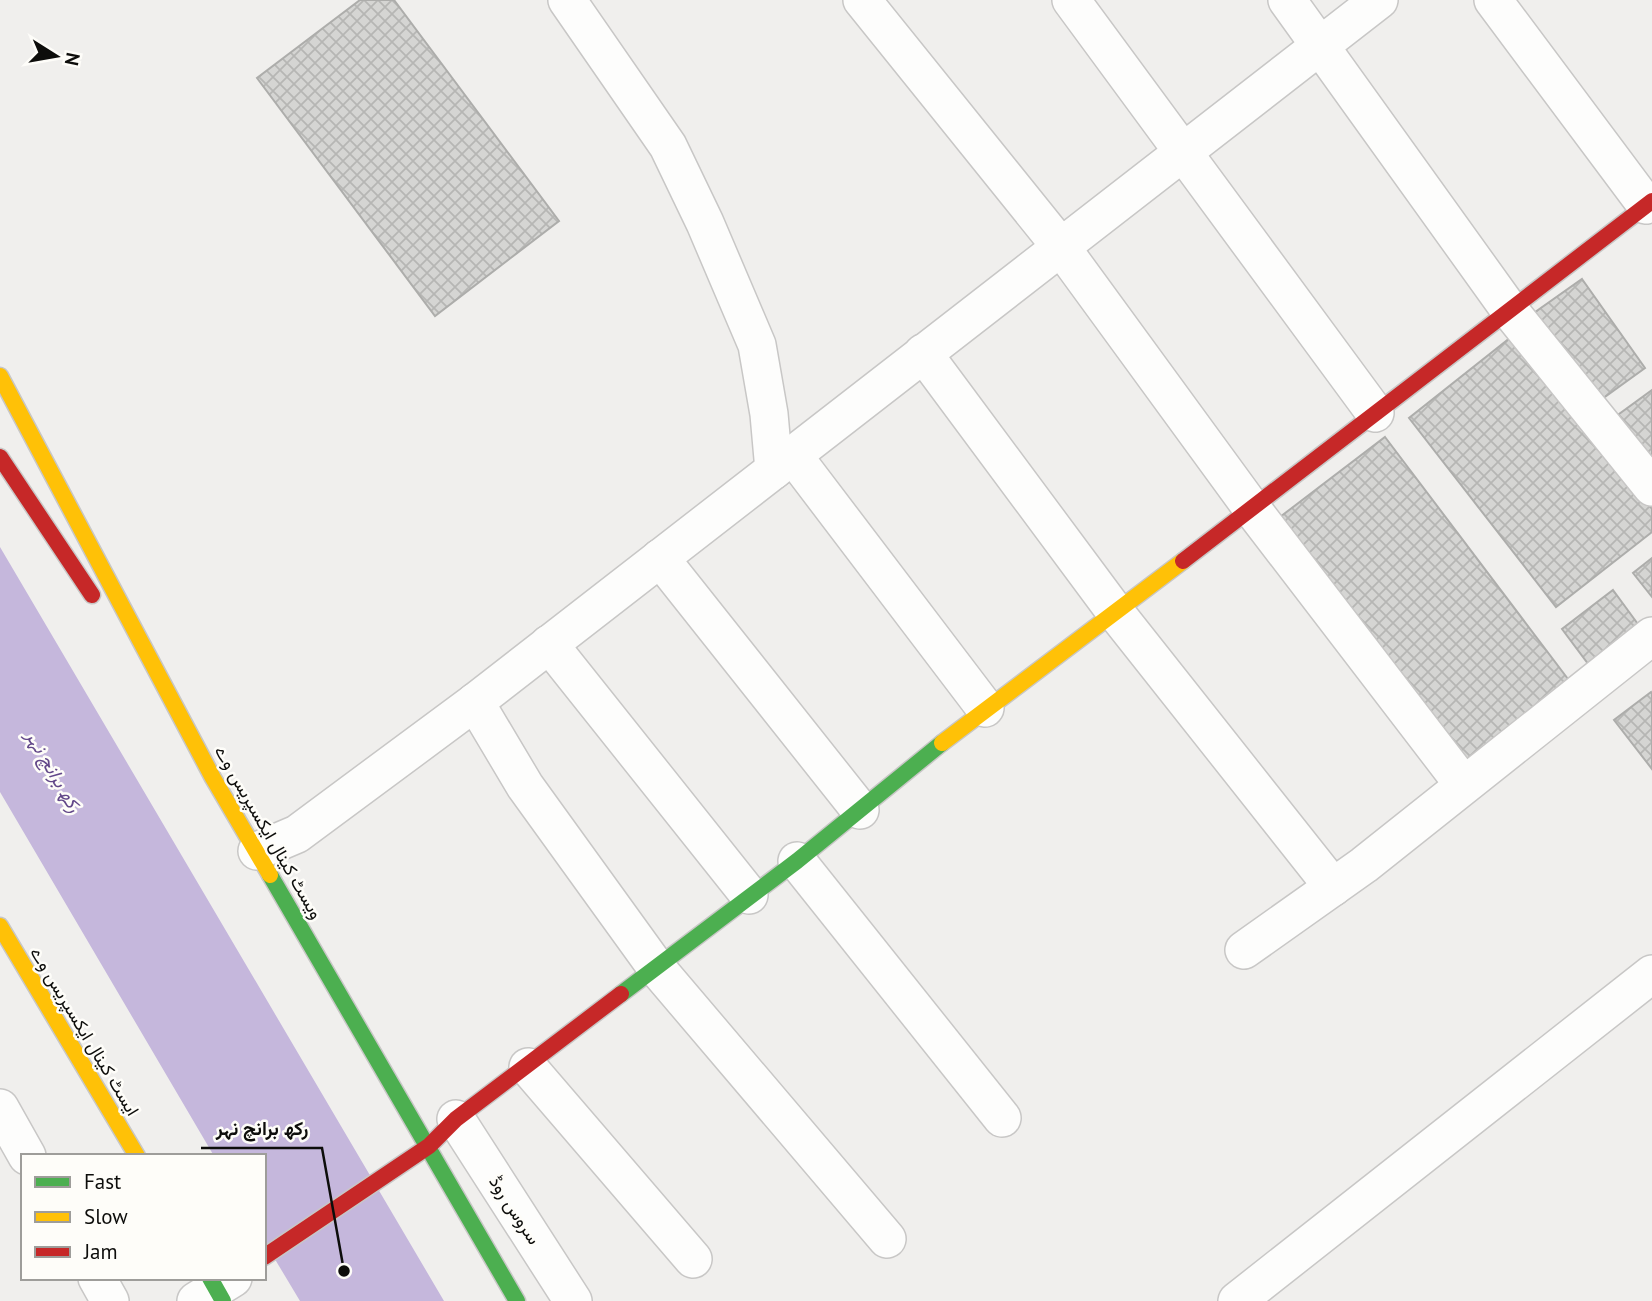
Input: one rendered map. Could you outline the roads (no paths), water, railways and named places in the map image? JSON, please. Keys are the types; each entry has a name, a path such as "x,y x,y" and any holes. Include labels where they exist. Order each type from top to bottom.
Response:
{"street":[{"path":"567,0 668,145 705,223 757,345 769,414 783,462 985,708"},
{"path":"862,0 1061,247 1252,510 1463,784"},
{"path":"1071,0 1375,413"},
{"path":"1287,0 1511,312 1652,487"},
{"path":"257,851 297,834 475,702 1379,0"},
{"path":"266,1256 429,1146 456,1119 528,1067 749,895 797,862 985,708 1252,510 1649,203 1493,0"},
{"path":"923,353 1116,613 1333,887"},
{"name":"ویسٹ کینال ایکسپریس وے","path":"0,376 213,778 517,1301"},
{"path":"0,457 99,606"},
{"path":"660,558 860,810"},
{"path":"114,629 213,778"},
{"path":"1244,950 1333,887 1652,636"},
{"path":"549,644 749,895"},
{"path":"475,702 525,786 655,966 887,1239"},
{"path":"797,862 1002,1118"},
{"name":"ایسٹ کینال ایکسپریس وے","path":"0,926 136,1154"},
{"path":"1237,1301 1652,974"},
{"path":"528,1067 693,1259"},
{"path":"0,1108 26,1154"},
{"name":"سروس روڈ","path":"456,1119 573,1301"},
{"path":"98,1280 110,1301"}],"water":[{"path":"0,547 444,1301 300,1301 266,1244 266,1154 213,1154 0,792"}],"place":[{"name":"رکھ برانچ نہر","path":"344,1271"}]}
